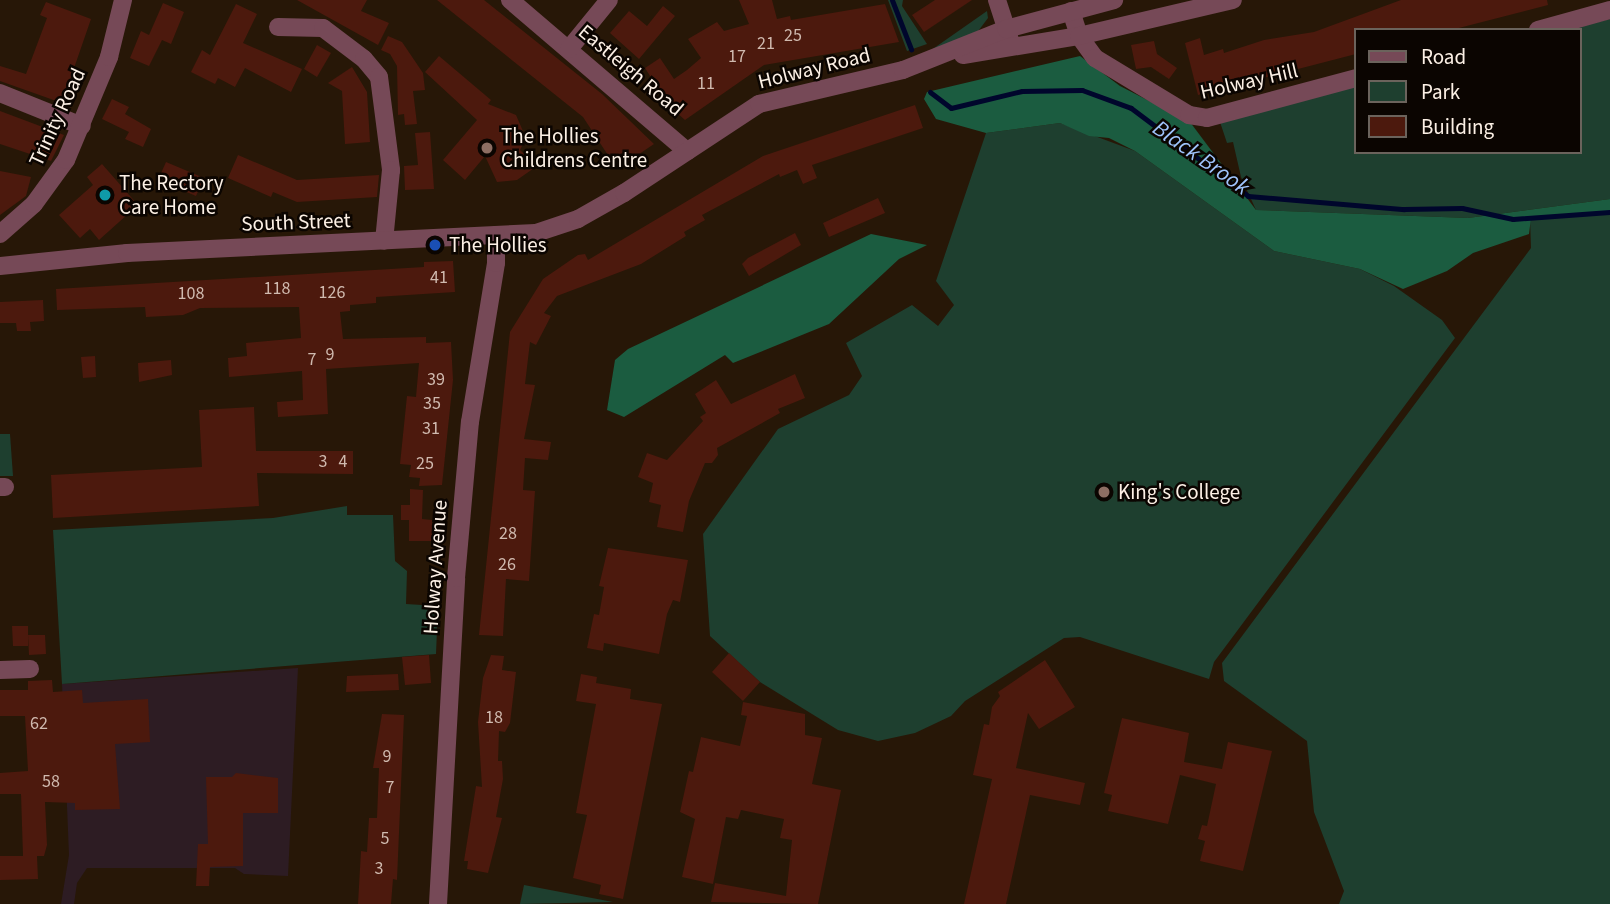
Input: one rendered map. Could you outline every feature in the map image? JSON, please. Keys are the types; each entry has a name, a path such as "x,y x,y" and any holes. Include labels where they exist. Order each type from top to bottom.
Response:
{"street":[{"name":"Trinity Road","path":"0,234 53,181 82,126 109,57 123,0"},
{"name":"Eastleigh Road","path":"510,0 687,151"},
{"path":"569,49 609,0"},
{"path":"997,0 1009,37"},
{"name":"Holway Road","path":"496,235 536,233 578,219 759,104 925,62 1009,37 1071,11 1114,0"},
{"name":"Holway Road","path":"1009,37 1079,36 1233,0"},
{"path":"1545,28 1610,10"},
{"name":"Holway Hill","path":"1071,11 1079,36 1095,58 1189,116 1207,118 1354,79"},
{"path":"278,27 323,28 374,67 379,77 391,170 384,241"},
{"path":"0,93 82,126"},
{"name":"South Street","path":"0,266 127,253 496,235"},
{"name":"Holway Avenue","path":"438,904 456,578 470,422 496,262 496,235"},
{"path":"0,670 30,668"}],"shaded area":[{"path":"298,668 288,876 244,874 235,868 87,868 77,883 74,904 61,904 69,855 62,684"}],"green space":[{"path":"888,0 903,0 902,6 927,44 907,51"},
{"path":"987,11 988,18 976,34 927,53"},
{"path":"1610,19 1610,199 1468,218 1256,210 1241,177 1233,142 1227,143 1220,122 1354,87 1354,154 1582,154 1582,28 1574,28"},
{"path":"1080,56 1120,86 1190,122 1256,210 1468,218 1610,199 1610,212 1531,218 1529,234 1473,253 1447,271 1403,289 1360,269 1274,251 1135,151 1109,138 1089,136 1060,123 986,133 936,119 924,99 927,92"},
{"path":"1060,123 1135,151 1274,251 1360,269 1394,286 1442,320 1455,338 1214,662 1209,679 1080,637 1064,638 965,701 951,716 915,733 878,741 838,730 760,682 710,636 703,534 778,429 849,395 862,376 846,343 912,305 938,326 954,305 936,281 986,133"},
{"path":"1610,212 1610,904 1339,904 1344,891 1314,812 1307,741 1224,681 1222,663 1531,248 1530,218"},
{"path":"871,234 927,245 899,259 829,324 733,363 725,355 624,417 607,410 615,360 628,349"},
{"path":"0,434 10,434 13,476 0,476"},
{"path":"347,506 347,515 393,515 395,561 407,571 406,604 438,606 436,654 62,684 53,530 273,518"},
{"path":"524,885 613,902 520,904"}],"building":[{"path":"297,0 367,0 361,11 389,23 378,45"},
{"path":"437,0 484,0 602,94 654,144 617,169 583,117"},
{"path":"739,0 772,0 777,19 790,16 791,20 885,4 899,42 764,65 685,120 669,106 645,68 660,58 674,79 687,70 701,58 688,39 717,22 724,31 749,24"},
{"path":"935,0 972,0 924,32 912,15"},
{"path":"1401,0 1547,0 1548,5 1459,28 1354,28 1354,55 1198,95 1185,43 1200,38 1204,55 1223,49 1224,53 1264,40 1314,32"},
{"path":"46,2 91,19 62,103 0,81 0,66 26,74 47,18 40,15"},
{"path":"163,3 184,12 171,44 162,40 149,66 130,58 141,31 149,35"},
{"path":"236,4 257,14 243,43 302,69 291,92 245,68 235,87 218,78 215,84 191,72 202,50 210,55"},
{"path":"663,6 675,16 639,59 610,33 629,11 647,26"},
{"path":"388,36 402,42 423,73 425,90 413,91 417,124 405,125 404,114 398,115 397,66 390,54 381,50"},
{"path":"1154,41 1157,54 1177,68 1169,79 1151,67 1136,69 1131,45"},
{"path":"317,45 331,53 317,77 304,69"},
{"path":"439,56 491,100 488,104 516,115 526,138 520,150 537,166 517,180 497,182 485,156 465,180 443,160 477,120 425,72"},
{"path":"352,67 367,92 370,142 345,144 342,91 328,83"},
{"path":"112,99 129,107 125,114 151,129 143,147 125,139 129,132 102,119"},
{"path":"915,105 923,128 812,165 817,178 803,184 797,170 780,177 779,174 702,215 705,220 684,232 686,236 641,264 557,296 544,313 551,316 536,345 530,342 525,384 535,385 524,439 551,442 548,460 525,458 523,490 535,491 529,581 506,579 503,636 479,635 510,332 543,279 578,255 585,254 588,260 763,156"},
{"path":"0,111 64,135 51,161 0,144"},
{"path":"430,132 434,189 405,190 404,166 418,165 415,133"},
{"path":"238,155 297,180 379,175 377,197 297,202 273,192 271,197 228,178"},
{"path":"166,162 204,178 196,196 158,180"},
{"name":"The Rectory Care Home","path":"102,164 138,205 99,240 90,229 80,238 59,215 93,185 87,177"},
{"path":"0,171 31,177 26,196 0,215"},
{"path":"878,198 885,213 829,237 823,223"},
{"path":"795,233 801,245 749,276 742,264 748,258"},
{"path":"453,261 455,292 376,297 376,303 350,305 350,311 340,312 343,339 426,337 426,343 451,342 453,380 442,485 419,486 420,478 409,477 411,465 400,464 407,396 416,397 419,363 326,369 328,414 278,417 277,402 303,400 302,371 229,377 228,358 247,356 246,343 301,338 299,307 200,308 183,315 146,317 145,307 57,310 56,289 424,267 424,262"},
{"path":"43,300 44,321 30,322 31,331 17,331 16,323 0,323 0,302"},
{"path":"95,356 96,377 83,378 81,357"},
{"path":"171,360 172,375 139,382 138,363"},
{"path":"795,374 805,398 778,409 780,413 717,448 718,455 712,463 705,463 689,501 683,532 657,527 661,505 649,502 653,483 638,477 647,453 667,460 703,421 700,417 706,413 695,394 716,380 731,404"},
{"path":"254,407 256,451 353,451 353,474 257,473 259,506 53,518 51,475 202,467 199,410"},
{"path":"410,489 423,490 422,519 432,520 432,541 409,541 409,520 401,520 401,505 410,505"},
{"path":"608,548 688,560 680,602 673,600 667,614 659,654 604,643 603,651 587,648 594,614 599,615 604,587 599,586"},
{"path":"12,626 28,626 28,646 13,646"},
{"path":"28,635 45,635 46,654 29,655"},
{"path":"729,653 760,682 743,701 712,672"},
{"path":"429,655 431,683 405,685 402,657"},
{"path":"491,655 504,656 502,670 516,672 510,723 505,732 499,731 498,761 502,761 503,779 496,817 502,818 488,873 467,869 468,861 464,861 476,786 482,787 478,722 483,678"},
{"path":"1045,660 1075,707 1039,729 1028,713 1016,768 1085,783 1080,805 1030,795 1006,904 964,904 992,779 973,775 984,724 989,725 992,707 1000,696 998,692"},
{"path":"398,674 399,690 346,692 347,676"},
{"path":"581,674 597,677 596,683 631,689 630,699 662,704 623,899 599,894 601,885 573,878 587,815 576,813 596,704 576,701"},
{"path":"52,680 53,692 82,690 83,703 148,699 150,742 115,744 120,809 75,810 75,803 45,802 47,845 44,856 37,856 38,879 0,880 0,856 23,856 21,794 0,794 0,773 28,771 25,716 0,716 0,690 28,690 28,681"},
{"path":"743,702 805,714 805,735 822,738 812,784 841,790 818,904 711,902 715,883 786,896 792,840 780,838 784,819 741,810 738,819 726,817 713,884 682,877 695,819 680,812 689,771 693,772 701,737 740,746 747,716 741,715"},
{"path":"382,714 404,715 397,880 393,879 391,904 358,904 361,851 367,852 369,818 377,818 379,768 373,768"},
{"path":"1122,718 1189,733 1184,762 1222,769 1228,742 1272,751 1243,871 1200,861 1205,841 1198,839 1202,825 1207,826 1216,784 1180,775 1168,824 1108,811 1112,795 1104,793"},
{"path":"236,773 278,778 278,813 243,813 243,866 210,867 209,886 196,886 198,844 208,844 206,777 232,777"}],"waterway":[{"name":"Black Brook","path":"892,0 911,49"},
{"name":"Black Brook","path":"930,92 951,108 1022,91 1082,90 1131,108 1248,196 1404,209 1462,208 1513,219 1610,212"}],"place":[{"name":"The Hollies Childrens Centre","path":"487,148"},
{"name":"The Rectory Care Home","path":"105,195"},
{"name":"The Hollies","path":"435,245"},
{"name":"King's College","path":"1104,492"}]}
